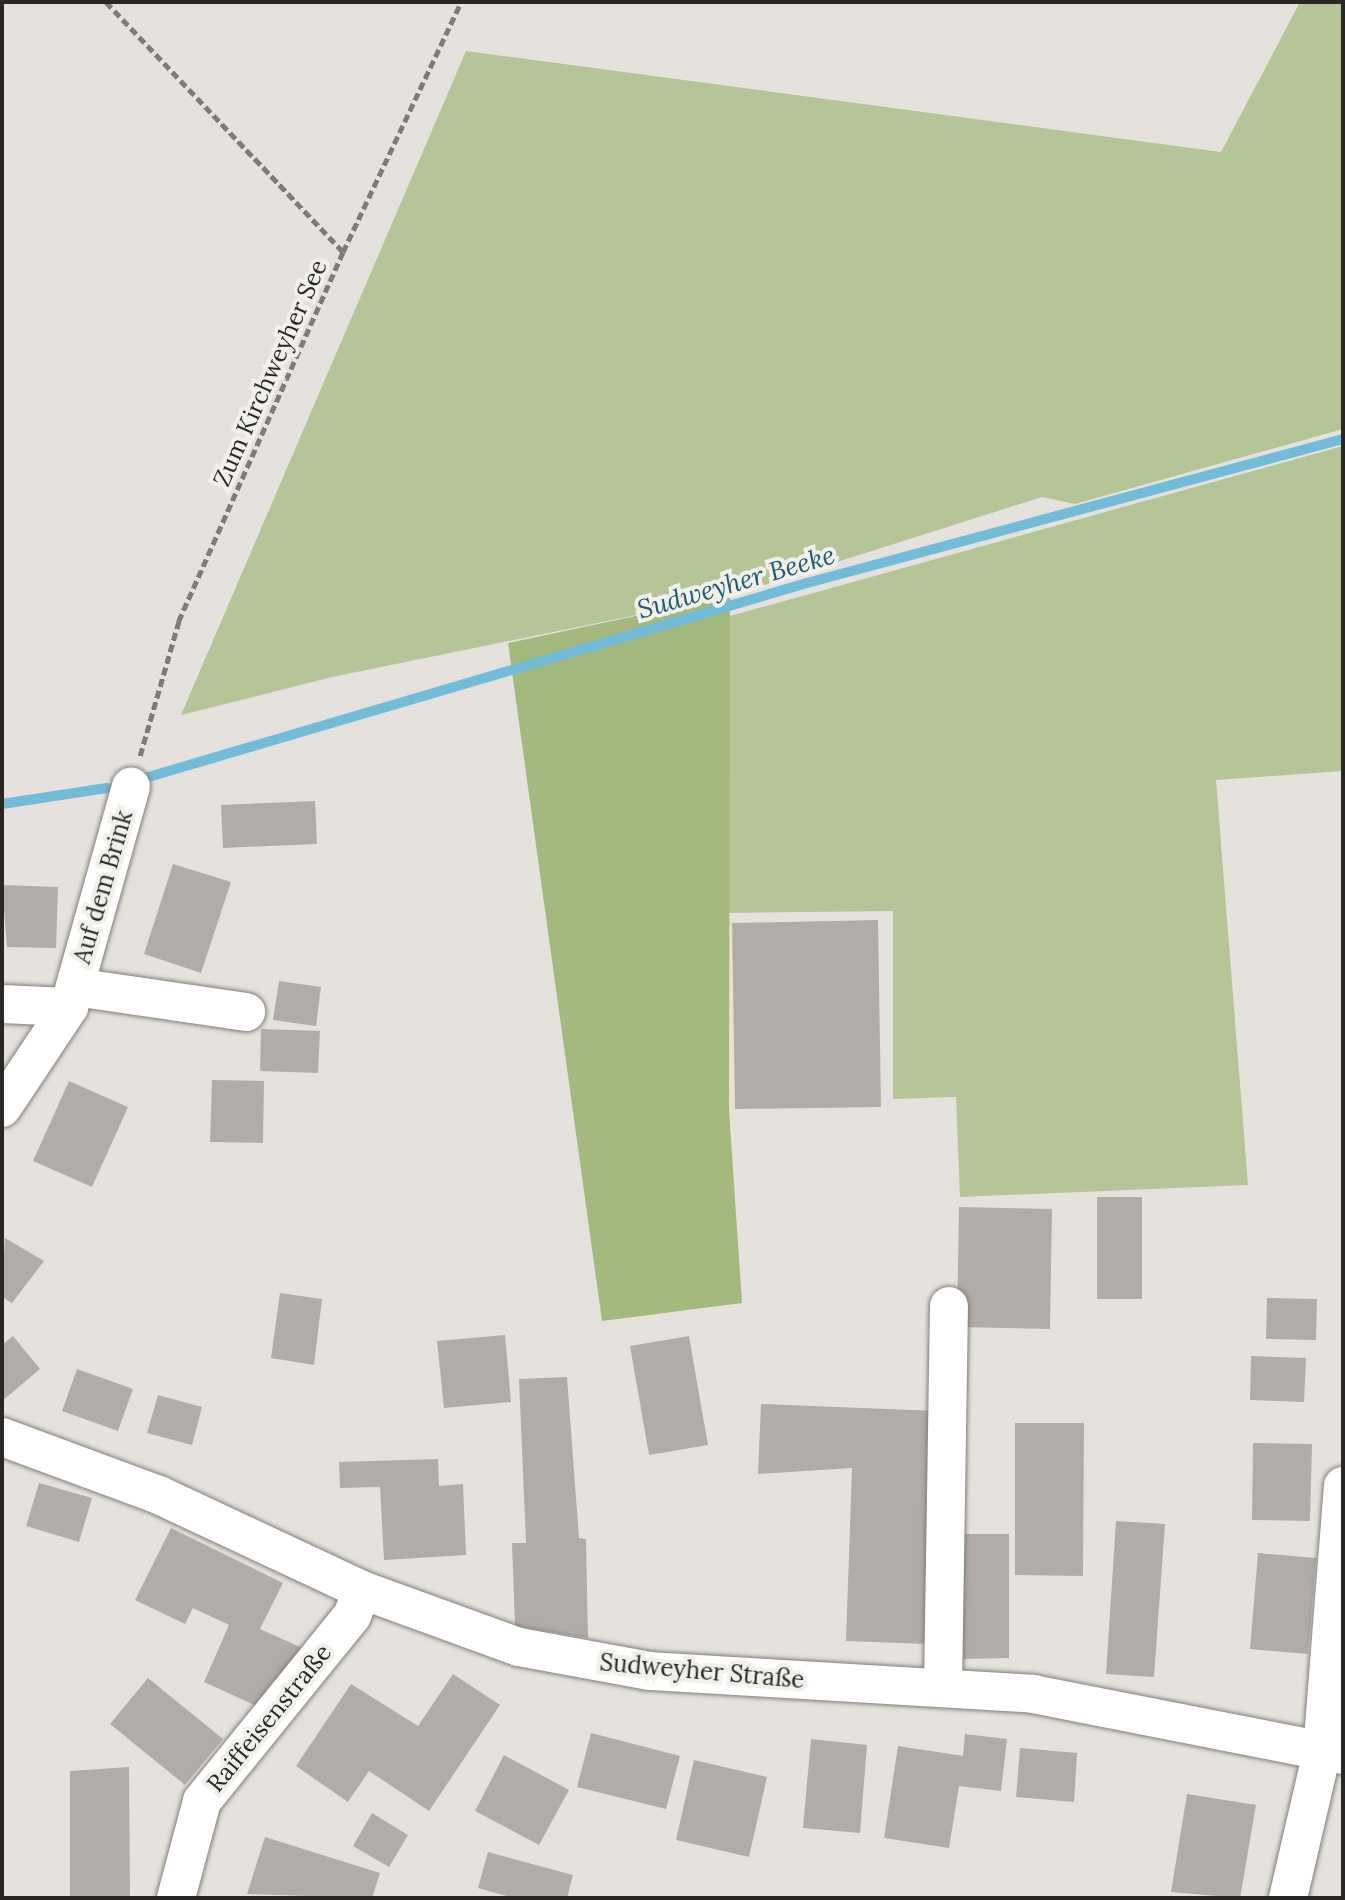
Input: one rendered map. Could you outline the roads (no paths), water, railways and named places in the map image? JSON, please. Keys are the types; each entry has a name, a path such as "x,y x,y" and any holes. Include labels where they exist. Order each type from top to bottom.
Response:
{"street":[{"name":"Auf dem Brink","path":"2,1108 72,997 131,787"},
{"name":"Auf dem Brink","path":"2,1004 72,997 246,1012"},
{"path":"943,1687 949,1306"},
{"name":"Sudweyher Straße","path":"2,1437 159,1495 362,1590 466,1630 580,1660 694,1674 1033,1694 1332,1754"},
{"path":"1288,1898 1332,1754 1343,1486"},
{"name":"Raiffeisenstraße","path":"176,1898 202,1801 352,1616 362,1590"}],"waterway":[{"name":"Sudweyher Beeke","path":"145,778 807,583 1343,439"},
{"name":"Sudweyher Beeke","path":"2,804 107,788"}]}
